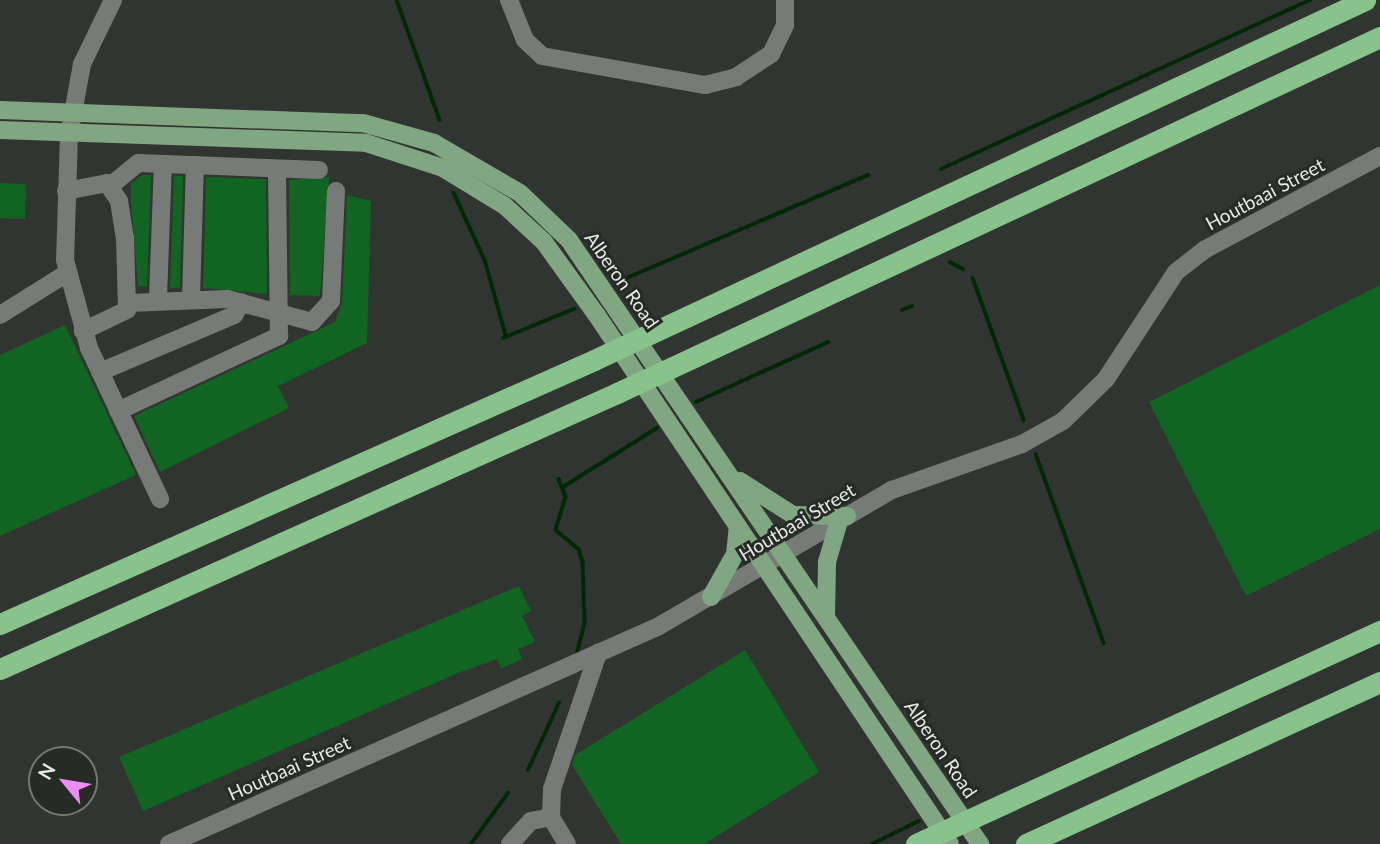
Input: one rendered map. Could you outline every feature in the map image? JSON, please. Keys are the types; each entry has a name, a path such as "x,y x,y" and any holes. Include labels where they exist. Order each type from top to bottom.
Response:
{"highway":[{"path":"0,624 594,360 1362,0"},
{"path":"0,669 617,393 697,353 1380,37"},
{"path":"916,844 1380,631"},
{"path":"1026,844 1380,682"}],"main road":[{"name":"Alberon Road","path":"0,110 363,123 473,161 520,193 569,240 785,553 980,844"},
{"path":"0,130 69,135 339,140 415,156 462,177 524,222 555,255 950,844"},
{"path":"729,473 793,515 843,518 827,562 826,616"},
{"path":"711,597 735,554 738,527"}],"street":[{"path":"113,0 82,65 69,135 66,191 67,273 82,331 160,499"},
{"path":"509,0 535,52 616,71 705,85 736,77 778,44 785,0"},
{"name":"Houtbaai Street","path":"169,844 598,653 711,597 843,518 936,471 1022,444 1063,421 1106,379 1176,272 1204,250 1380,156"},
{"path":"158,299 163,164"},
{"path":"110,186 128,165 319,170"},
{"path":"191,298 195,165"},
{"path":"118,411 279,336 275,310 277,169"},
{"path":"66,191 101,181 110,186 122,213 123,294 129,303"},
{"path":"82,331 121,314 129,303 158,299 191,298 242,302 312,322 331,301 336,191"},
{"path":"0,315 67,273"},
{"path":"100,372 234,315 242,302"},
{"path":"567,844 551,817 552,789 598,653"},
{"path":"510,844 531,821 551,817"}],"building":[{"path":"142,175 151,175 147,287 138,286 131,202 131,183"},
{"path":"174,176 183,176 180,288 170,288"},
{"path":"206,177 266,179 267,294 203,288"},
{"path":"329,177 320,296 290,295 289,180"},
{"path":"0,183 26,184 25,219 0,218"},
{"path":"347,195 371,201 367,343 278,386 289,408 160,472 134,416 335,322 342,302"},
{"path":"1380,285 1380,529 1246,596 1149,402"},
{"path":"65,325 136,475 0,536 0,355"},
{"path":"519,586 531,611 522,616 535,642 518,649 522,659 501,669 497,659 458,673 143,811 119,757"},
{"path":"745,650 819,772 704,844 621,844 572,765 575,755"}],"waterway":[{"path":"397,0 440,120"},
{"path":"941,169 1310,0"},
{"path":"615,283 868,175"},
{"path":"454,193 485,260 506,335"},
{"path":"950,262 963,269"},
{"path":"973,278 1024,420"},
{"path":"902,310 912,306"},
{"path":"503,338 574,309"},
{"path":"696,402 828,342"},
{"path":"563,487 657,428"},
{"path":"1036,454 1104,643"},
{"path":"559,479 566,497 556,530 579,549 583,562 585,623 578,652"},
{"path":"528,770 559,703"},
{"path":"471,844 508,793"},
{"path":"872,844 919,821"}]}
